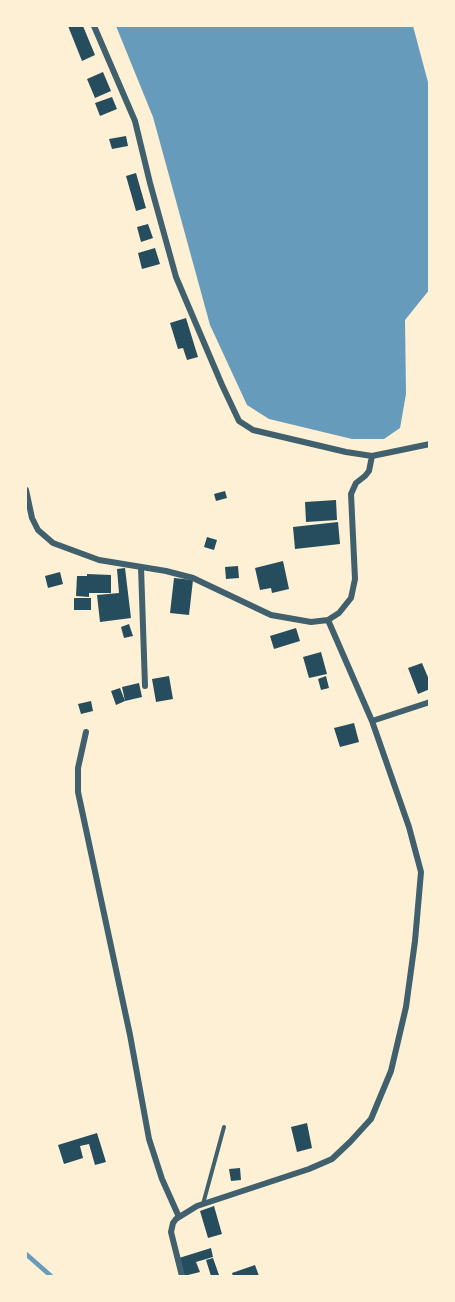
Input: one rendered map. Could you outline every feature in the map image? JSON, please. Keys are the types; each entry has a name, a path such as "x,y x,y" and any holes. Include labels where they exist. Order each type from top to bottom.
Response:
{"street":[{"path":"94,26 135,121 176,277 239,421 253,430 372,456 429,444"},
{"path":"26,490 32,518 38,530 53,543 99,560 193,578 271,615 311,622 328,620 339,612 351,598 355,579 351,494 357,483 369,471 372,456"},
{"path":"141,567 145,686"},
{"path":"182,1276 171,1232 173,1223 179,1217 203,1204 309,1169 332,1159 370,1119 391,1071 406,1007 421,872 409,827 372,721 328,620"},
{"path":"372,721 429,702"},
{"path":"86,732 78,768 78,792 130,1035 149,1139 162,1179 179,1217"}],"lane":[{"path":"203,1204 224,1127"}],"water":[{"path":"116,26 413,26 429,86 430,289 405,320 406,394 400,428 384,439 352,439 269,419 247,405 210,325 153,117"}],"building":[{"path":"68,26 83,26 95,55 82,61"},
{"path":"103,72 111,91 95,98 87,79"},
{"path":"112,97 117,109 100,116 95,103"},
{"path":"126,136 128,146 112,149 109,139"},
{"path":"136,173 146,208 136,211 126,176"},
{"path":"148,224 153,238 141,242 137,227"},
{"path":"155,248 160,264 142,269 138,253"},
{"path":"186,318 198,357 187,360 183,348 178,349 170,323"},
{"path":"225,491 227,498 216,501 214,494"},
{"path":"336,500 337,520 306,522 305,502"},
{"path":"338,522 340,544 295,549 293,527"},
{"path":"207,537 217,540 214,550 204,547"},
{"path":"283,561 289,589 272,593 271,588 260,590 255,568"},
{"path":"238,566 239,578 226,579 225,567"},
{"path":"125,568 131,618 100,622 97,595 119,593 117,569"},
{"path":"60,572 63,584 48,588 45,576"},
{"path":"87,574 111,575 111,593 89,593 89,597 76,596 77,576 87,576"},
{"path":"174,578 193,580 189,615 170,613"},
{"path":"74,598 91,598 91,610 74,610"},
{"path":"129,624 133,636 124,638 121,627"},
{"path":"296,628 300,641 274,649 270,636"},
{"path":"321,652 327,674 309,678 303,657"},
{"path":"422,663 430,682 430,689 418,694 408,668"},
{"path":"169,676 173,699 156,702 152,679"},
{"path":"326,676 329,688 321,690 318,679"},
{"path":"139,683 142,697 125,701 122,687"},
{"path":"120,688 125,701 116,705 111,691"},
{"path":"91,701 93,711 81,714 78,704"},
{"path":"354,723 359,742 340,747 334,728"},
{"path":"307,1123 312,1148 297,1152 291,1127"},
{"path":"97,1133 106,1162 95,1165 89,1144 80,1146 83,1158 64,1164 58,1145"},
{"path":"240,1168 241,1180 231,1181 229,1169"},
{"path":"214,1206 222,1234 208,1238 200,1211"},
{"path":"211,1248 213,1257 196,1262 200,1272 184,1276 179,1258"},
{"path":"213,1258 219,1275 211,1276 206,1260"},
{"path":"255,1265 259,1276 233,1276 232,1273"}],"waterway":[{"path":"26,1254 51,1276"}]}
